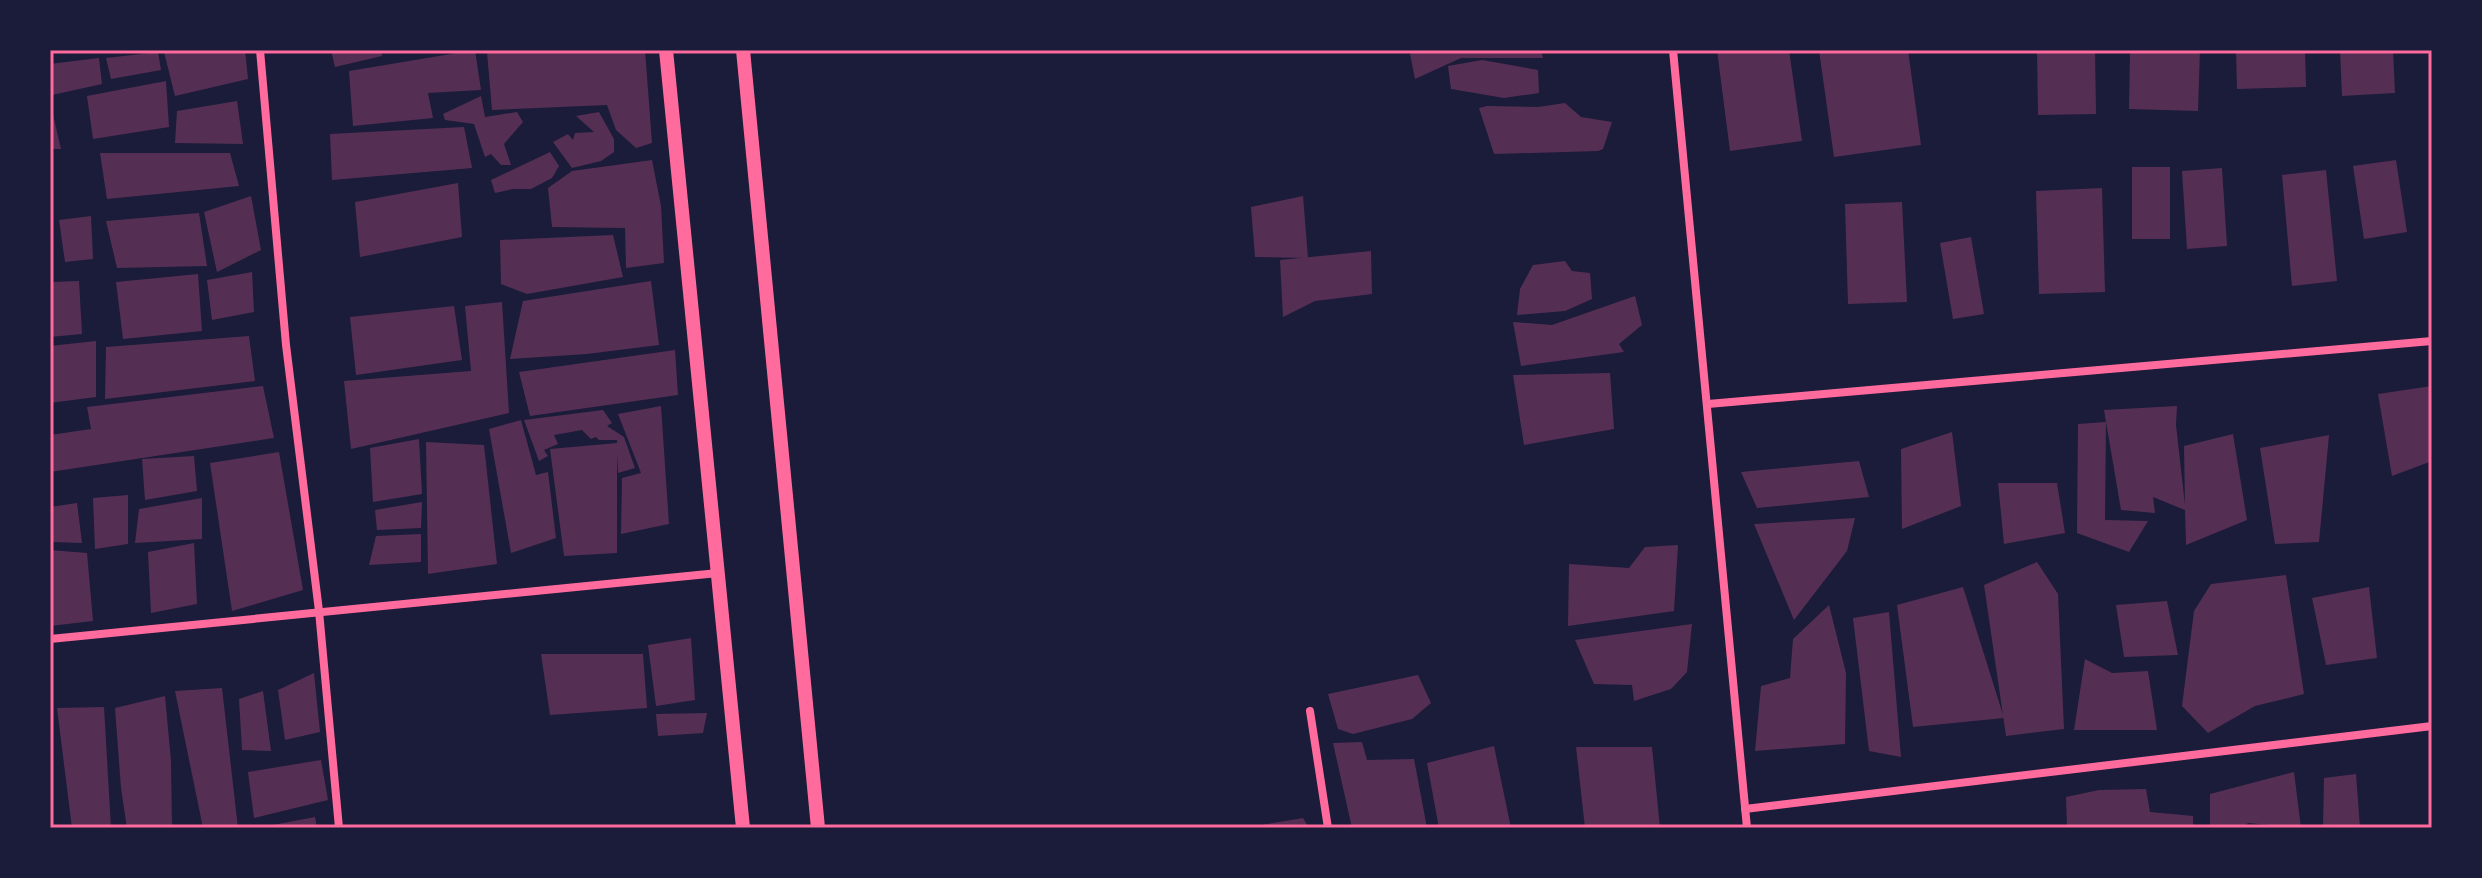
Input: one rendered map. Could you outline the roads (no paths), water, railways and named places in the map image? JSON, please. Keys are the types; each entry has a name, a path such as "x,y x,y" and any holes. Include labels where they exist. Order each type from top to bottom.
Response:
{"street":[{"path":"260,50 286,345 319,611 339,828"},
{"path":"666,50 743,828"},
{"path":"743,50 818,828"},
{"path":"1673,50 1747,828"},
{"path":"1708,404 2432,341"},
{"path":"50,639 719,572"},
{"path":"1310,711 1328,828"},
{"path":"1745,809 2432,726"}]}
